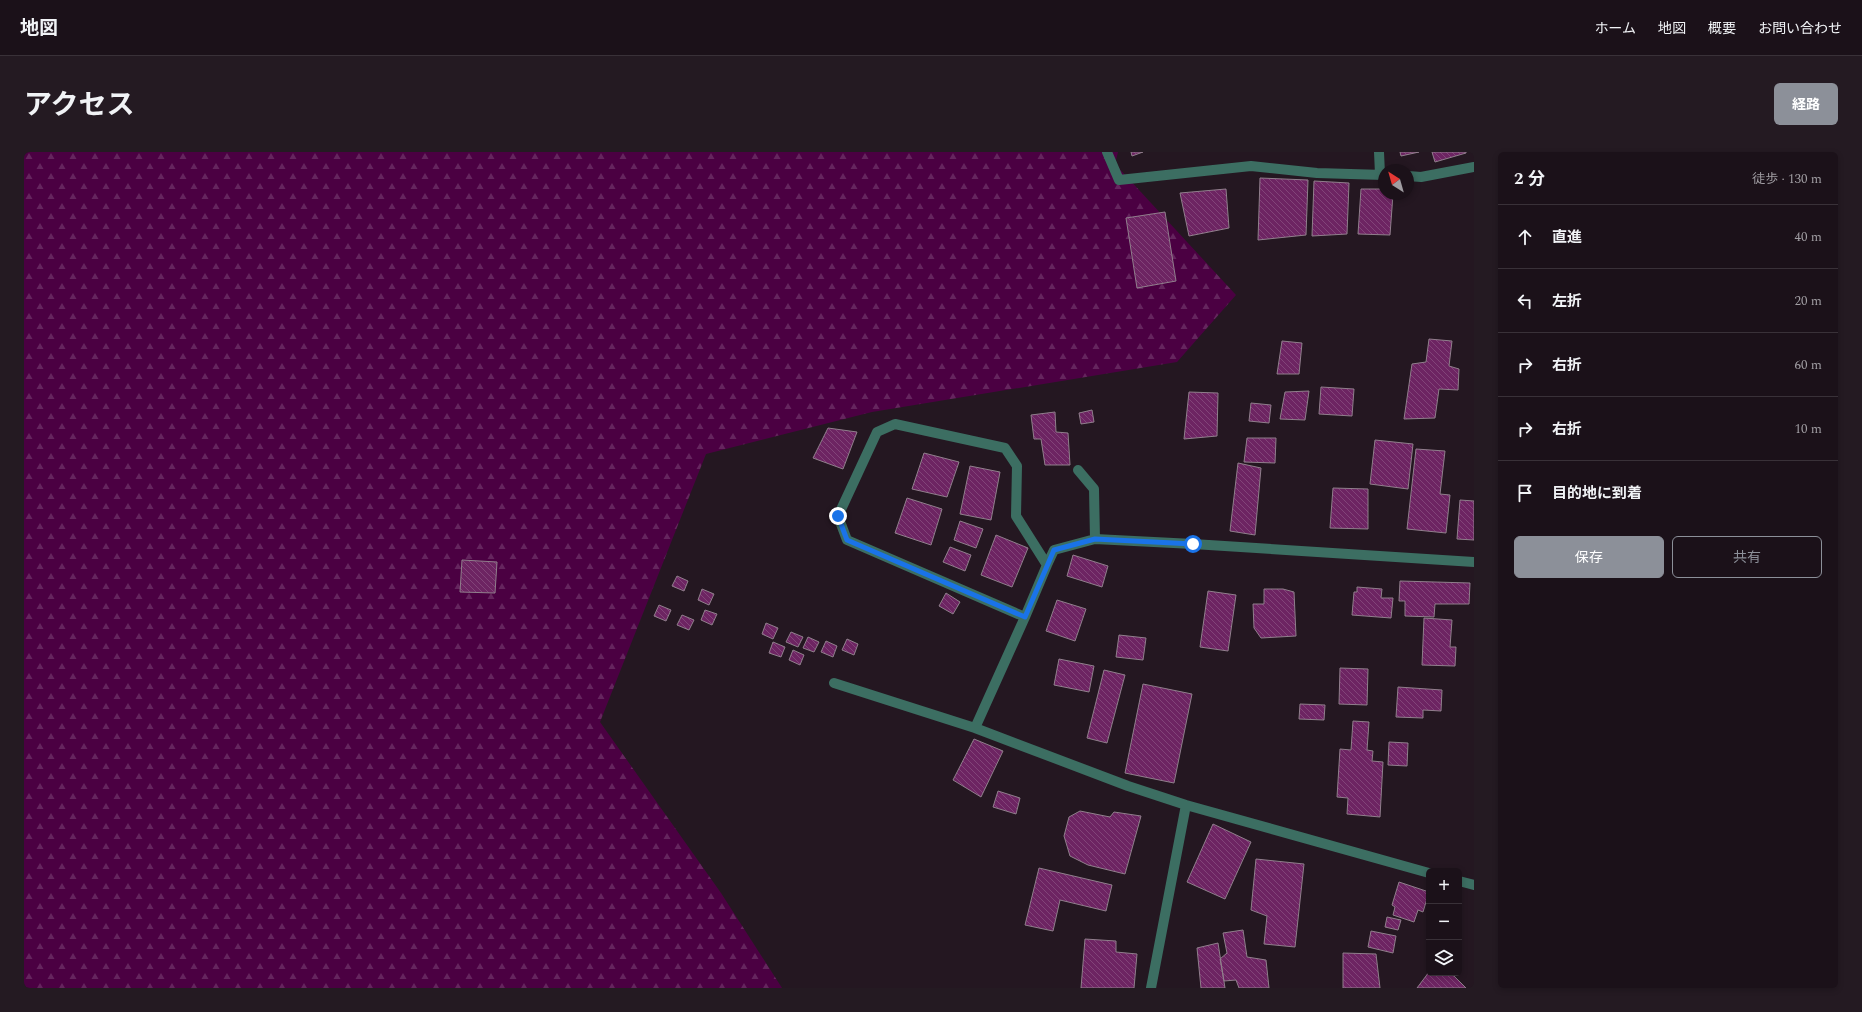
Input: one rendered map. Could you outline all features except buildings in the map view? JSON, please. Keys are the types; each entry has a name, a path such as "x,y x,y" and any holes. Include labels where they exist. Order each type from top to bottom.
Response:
{"street":[{"path":"1107,152 1119,180 1251,166 1317,173 1378,174"},
{"path":"1378,152 1380,164"},
{"path":"1414,176 1422,177 1474,167"},
{"path":"1025,617 847,540 838,516 877,432 895,424 1005,448 1017,466 1016,516 1047,565"},
{"path":"1078,470 1094,489 1095,539"},
{"path":"975,728 1054,550 1095,539 1474,562"},
{"path":"834,683 975,728 1128,786 1186,805 1426,872"},
{"path":"1151,988 1186,805"},
{"path":"1462,882 1474,885"}],"green space":[{"path":"24,152 1118,152 1115,164 1236,295 1177,362 872,412 706,454 600,722 721,893 782,988 24,988"}],"route":[{"path":"838,516 847,540 1025,617 1054,550 1095,539 1193,544"}]}
